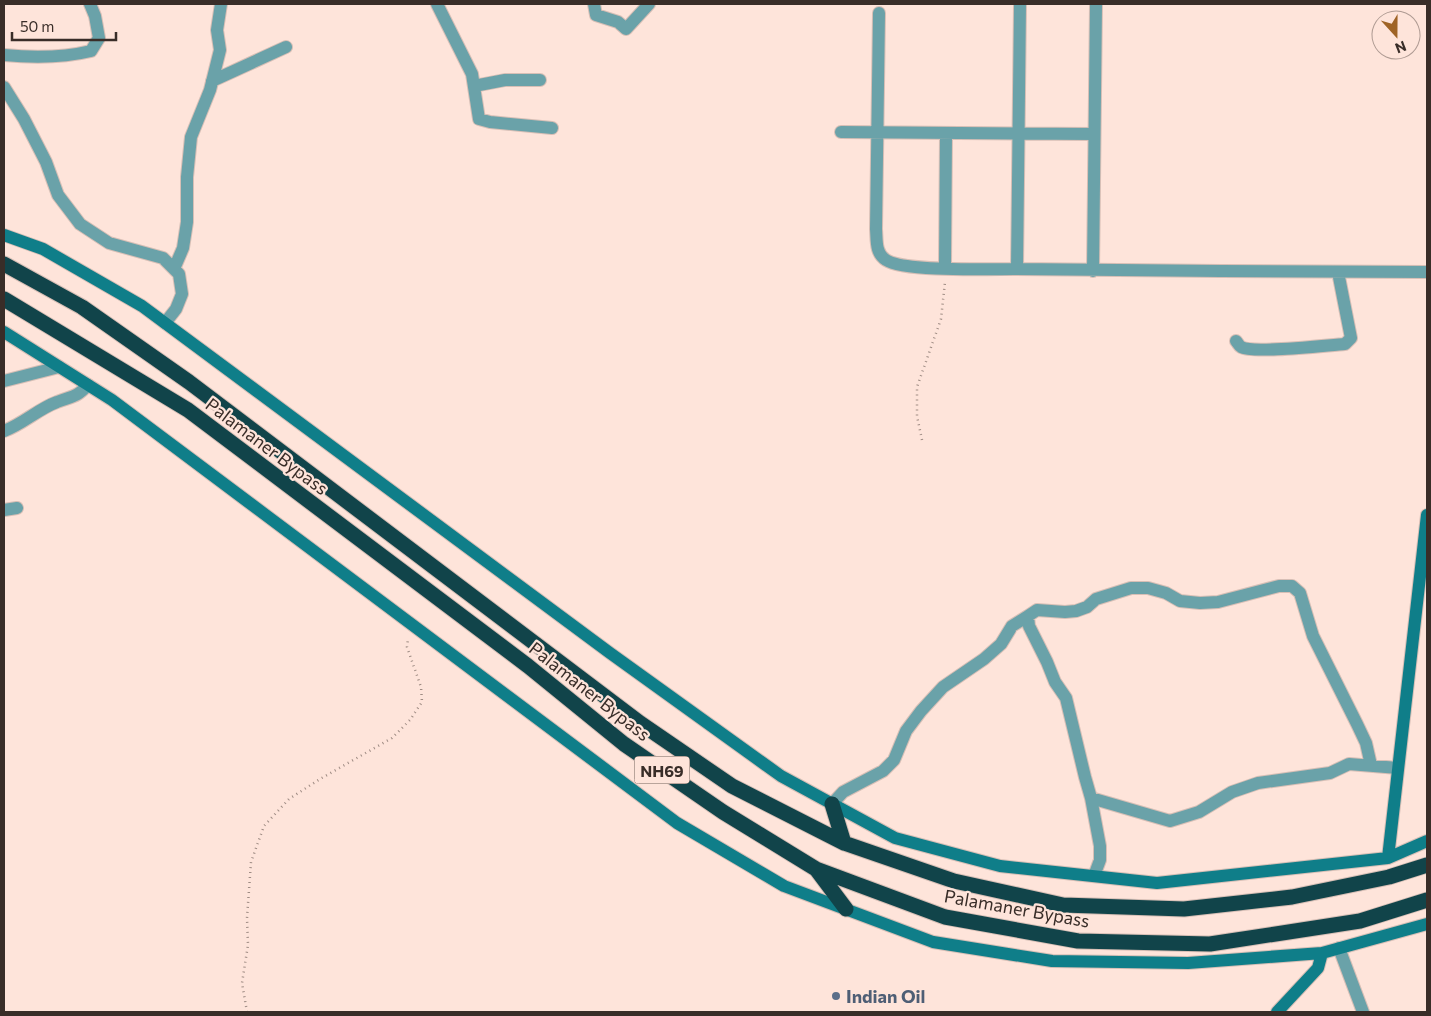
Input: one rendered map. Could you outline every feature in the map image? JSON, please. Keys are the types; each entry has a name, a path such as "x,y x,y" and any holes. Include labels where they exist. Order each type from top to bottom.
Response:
{"highway":[{"name":"Palamaner Bypass","path":"4,264 82,307 189,382 640,723 732,786 844,843 954,881 1063,905 1184,909 1292,898 1389,877 1427,865"},
{"name":"Palamaner Bypass","path":"4,299 188,410 528,666 624,744 723,812 816,869 945,918 1078,941 1210,944 1360,921 1427,900"},
{"path":"832,804 844,843"},
{"path":"816,869 846,909"}],"street":[{"path":"4,55 35,58 72,56 91,51 100,38 90,4"},
{"path":"174,269 183,248 187,222 187,178 191,137 212,81 220,50 216,30 221,4"},
{"path":"437,4 472,74 479,119 490,122 552,128"},
{"path":"594,4 596,16 618,22 626,30 649,4"},
{"path":"1017,269 1020,4"},
{"path":"1093,271 1096,4"},
{"path":"879,13 877,250 885,259 896,264 945,268 1093,271 1427,272"},
{"path":"212,81 286,47"},
{"path":"474,86 505,80 540,80"},
{"path":"4,87 46,162 58,194 80,224 109,243 163,258 179,274 182,294 176,309 165,323"},
{"path":"842,132 1094,134"},
{"path":"945,268 946,133"},
{"path":"4,235 43,249 142,306 610,653 781,776 894,838 1000,866 1158,883 1388,858 1427,841"},
{"path":"1236,341 1241,347 1249,349 1279,350 1345,344 1350,338 1338,272"},
{"path":"4,332 112,400 677,823 784,886 933,942 1052,961 1188,963 1322,953 1427,924"},
{"path":"4,381 60,367"},
{"path":"4,431 57,402 80,394 88,385"},
{"path":"4,510 18,508"},
{"path":"1388,858 1426,545 1427,515"},
{"path":"832,804 843,792 883,771 894,760 906,731 921,711 944,687 984,659 1001,644 1012,626 1038,610 1076,611 1086,607 1096,599 1113,592 1131,588 1148,588 1166,593 1180,601 1218,602 1279,586 1292,586 1300,593 1313,636 1366,743 1371,765"},
{"path":"1028,616 1029,626 1047,662 1054,682 1066,698 1084,778 1091,798 1100,846 1100,860 1094,876"},
{"path":"1091,798 1170,821 1199,812 1232,792 1258,783 1330,773 1349,764 1398,768"},
{"path":"1339,948 1363,1012"},
{"path":"1277,1012 1318,968 1322,953"}],"path":[{"path":"922,440 917,416 917,387 941,319 945,268"},
{"path":"247,1012 242,982 248,945 246,918 251,862 264,826 289,799 392,738 410,720 422,702 421,687 407,647 408,633 414,626"}],"place":[{"name":"Indian Oil","path":"836,996"}]}
